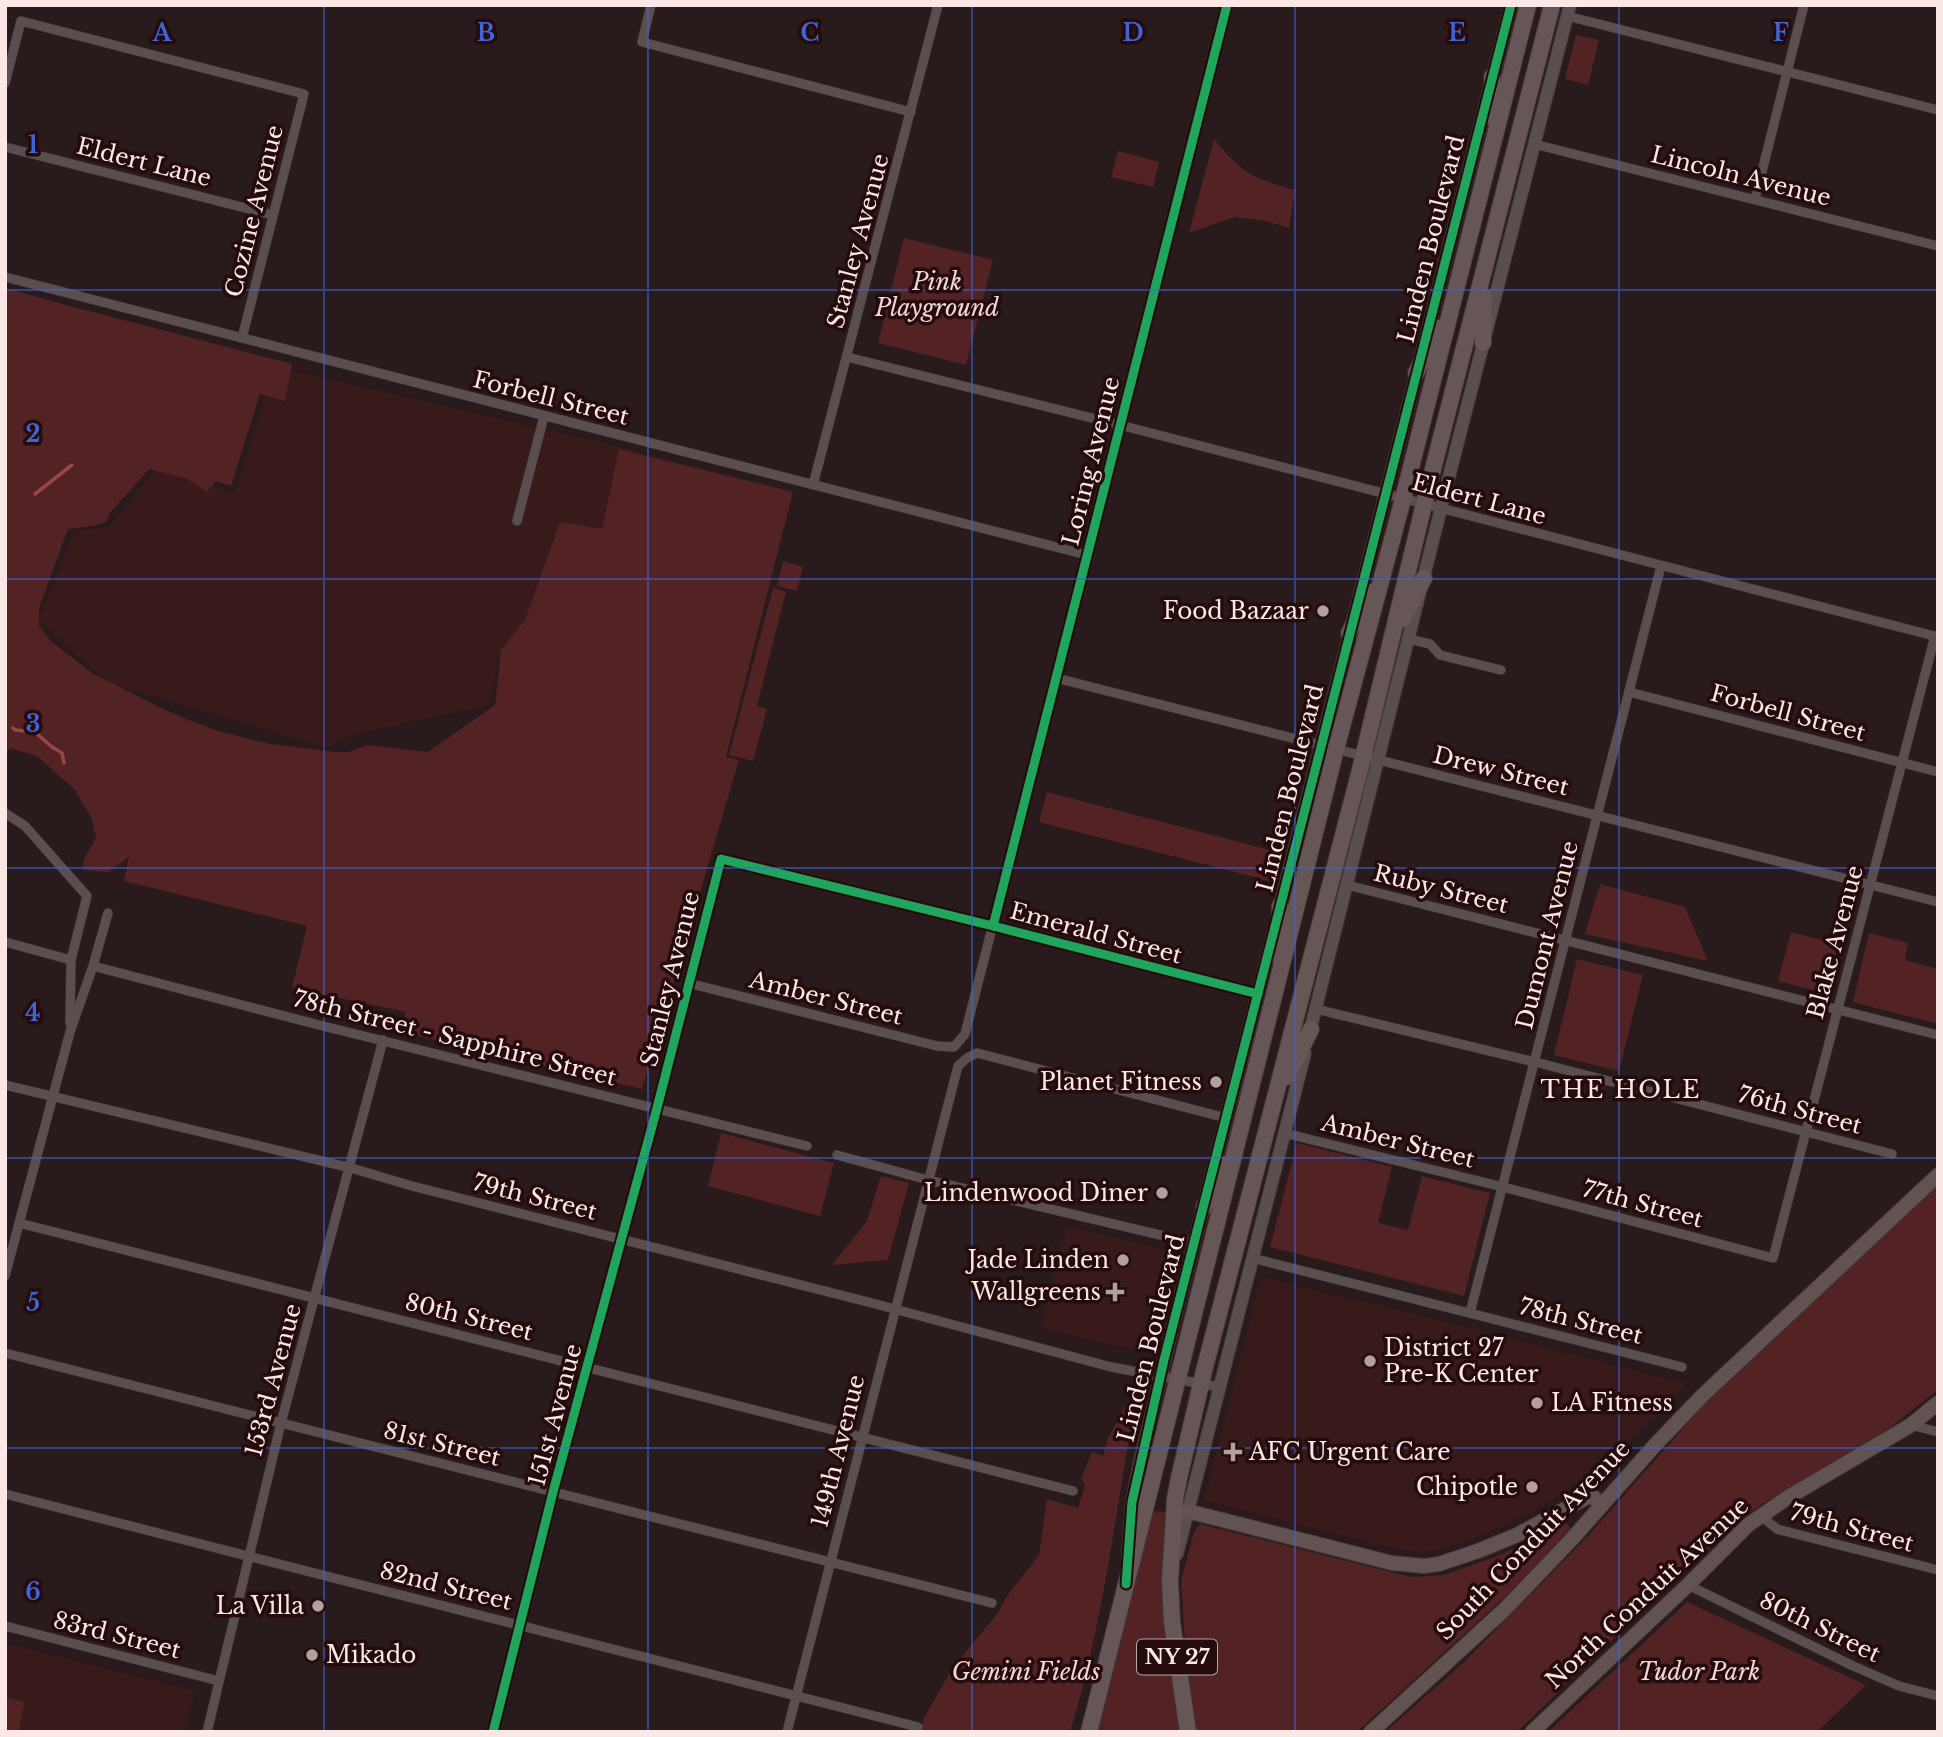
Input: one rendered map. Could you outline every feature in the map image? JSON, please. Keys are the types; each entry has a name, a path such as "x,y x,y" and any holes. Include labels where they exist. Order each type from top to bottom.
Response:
{"highway":[{"name":"Linden Boulevard","path":"1089,1732 1276,991 1328,747 1403,499 1528,5"},
{"name":"NY 27","path":"1188,1732 1172,1622 1170,1581 1181,1509 1179,1478 1271,1111 1371,758 1390,647 1484,269 1559,11"},
{"path":"1492,77 1496,134"},
{"path":"1483,343 1484,269"},
{"path":"1416,373 1453,301"},
{"path":"1349,634 1385,565"},
{"path":"1390,647 1424,578"},
{"path":"1276,991 1280,906"},
{"path":"1271,1111 1311,1029"},
{"path":"1204,1206 1239,1141"}],"main road":[{"name":"South Conduit Avenue","path":"1371,1732 1504,1610 1571,1541 1597,1500 1703,1395 1938,1175"},
{"name":"North Conduit Avenue","path":"1532,1732 1748,1525 1911,1425 1938,1403"},
{"path":"1181,1509 1392,1563 1424,1566 1478,1551 1597,1500"}],"street":[{"path":"652,5 642,42 911,112"},
{"name":"Stanley Avenue","path":"813,485 938,5"},
{"name":"Loring Avenue","path":"954,1047 965,1034 1227,5"},
{"name":"Linden Boulevard","path":"1126,1584 1132,1502 1160,1377 1280,906 1328,747 1349,634 1511,5"},
{"path":"1755,199 1804,5"},
{"path":"1181,1509 1219,1387 1311,1029 1347,885 1371,758 1409,639 1534,144 1559,11 1938,110"},
{"name":"Cozine Avenue","path":"5,83 21,21 304,94 242,338"},
{"name":"Lincoln Avenue","path":"1534,144 1938,246"},
{"name":"Eldert Lane","path":"5,147 273,215"},
{"name":"Forbell Street","path":"5,277 1087,555"},
{"name":"Eldert Lane","path":"848,357 1936,636"},
{"path":"517,521 544,416"},
{"name":"Dumont Avenue","path":"1470,1313 1661,566"},
{"name":"Blake Avenue","path":"1773,1258 1936,636"},
{"path":"1409,639 1430,644 1440,655 1501,670"},
{"name":"Drew Street","path":"1056,678 1938,902"},
{"name":"Forbell Street","path":"1629,692 1938,772"},
{"path":"5,813 26,826 87,896 71,960 69,1032"},
{"name":"Stanley Avenue","path":"657,1108 721,859"},
{"name":"Emerald Street","path":"721,859 1258,994"},
{"name":"Ruby Street","path":"1347,885 1938,1035"},
{"path":"5,1276 69,1032 93,966 108,913"},
{"path":"5,942 71,960"},
{"name":"78th Street - Sapphire Street","path":"93,966 807,1146"},
{"name":"Amber Street","path":"688,983 937,1046 954,1047"},
{"path":"1316,1009 1535,1062"},
{"name":"153rd Avenue","path":"207,1732 281,1423 383,1040"},
{"path":"928,1180 958,1066 977,1053 1226,1118"},
{"name":"76th Street","path":"1535,1062 1892,1154"},
{"name":"79th Street","path":"5,1084 351,1168 1131,1373 1219,1387"},
{"name":"151st Avenue","path":"493,1732 553,1492 657,1108"},
{"name":"Amber Street","path":"1284,1133 1503,1187"},
{"path":"837,1155 928,1180 1194,1243"},
{"name":"149th Avenue","path":"786,1732 928,1180"},
{"name":"77th Street","path":"1503,1187 1773,1258"},
{"name":"80th Street","path":"19,1223 1073,1492"},
{"path":"1252,1258 1470,1313"},
{"name":"78th Street","path":"1470,1313 1682,1367"},
{"name":"81st Street","path":"5,1353 992,1603"},
{"path":"1911,1425 1938,1432"},
{"name":"82nd Street","path":"5,1494 918,1727"},
{"name":"79th Street","path":"1761,1516 1777,1529 1938,1570"},
{"name":"80th Street","path":"1688,1585 1851,1665 1899,1686 1938,1696"},
{"name":"83rd Street","path":"5,1626 219,1681"}],"shaded area":[{"path":"275,367 630,449 572,673 499,656 490,705 355,734 327,747 108,683 39,620 74,531 109,527 155,470 235,493"},
{"path":"1067,1226 1177,1253 1139,1351 1041,1328"},
{"path":"1261,1277 1687,1384 1616,1453 1589,1475 1533,1512 1442,1549 1422,1552 1388,1547 1204,1500"},
{"path":"5,1643 195,1691 184,1732 18,1732 25,1702 5,1697"}],"green space":[{"path":"1576,35 1599,40 1588,85 1565,79"},
{"path":"1214,139 1249,173 1295,190 1289,228 1262,220 1234,217 1189,233"},
{"path":"1118,151 1159,162 1153,187 1111,177"},
{"name":"Pink Playground","path":"904,238 993,260 966,365 878,343"},
{"path":"5,288 292,364 285,401 260,394 231,486 216,481 207,492 187,479 149,469 110,513 106,522 68,529 39,608 39,626 52,642 92,673 159,707 218,731 270,744 335,752 349,752 367,745 428,752 495,705 501,650 525,620 560,522 602,529 619,449 793,492 726,757 739,760 642,1089 401,1032 406,1012 292,988 307,926 124,881 129,857 109,872 83,870 84,859 96,838 92,819 74,789 37,756 10,748 5,752"},
{"path":"783,561 803,567 797,591 777,586"},
{"path":"773,588 786,592 757,706 767,709 753,761 729,755"},
{"path":"1047,792 1278,852 1270,881 1039,822"},
{"path":"1600,884 1685,907 1708,961 1585,934"},
{"path":"1791,932 1838,944 1826,993 1778,981"},
{"path":"1869,933 1908,943 1905,960 1938,969 1938,1024 1853,1002"},
{"path":"1577,959 1643,975 1619,1071 1554,1055"},
{"path":"721,1133 834,1163 820,1216 708,1186"},
{"path":"1297,1143 1392,1167 1378,1223 1408,1230 1422,1176 1490,1193 1464,1296 1270,1247"},
{"path":"881,1176 909,1183 888,1260 832,1265 867,1221"},
{"path":"1938,1185 1938,1389 1933,1394 1888,1429 1743,1518 1517,1732 1385,1732 1462,1664 1587,1537 1702,1407"},
{"name":"Gemini Fields","path":"1128,1401 1133,1413 1107,1574 1091,1653 1070,1732 920,1732 924,1718 953,1667 997,1614 1007,1596 1039,1555 1047,1499 1078,1508 1085,1485 1081,1478 1092,1452 1103,1456 1107,1440"},
{"path":"1153,1511 1165,1512 1162,1582 1181,1732 1098,1732"},
{"path":"1567,1523 1570,1529 1507,1595 1357,1732 1196,1732 1188,1690 1181,1581 1194,1532 1200,1524 1411,1577 1444,1575 1498,1556"},
{"name":"Tudor Park","path":"1687,1602 1866,1685 1817,1732 1548,1732"},
{"path":"5,1697 25,1702 18,1732 5,1732"}],"waterway":[{"path":"35,494 72,465"},
{"path":"13,728 35,732 62,753 64,763"}],"cycle path":[{"path":"993,926 1227,5"},
{"path":"1126,1584 1132,1502 1164,1360 1511,5"},
{"path":"493,1732 553,1492 721,859 1258,994"}],"place":[{"name":"Food Bazaar","path":"1323,611"},
{"name":"Planet Fitness","path":"1216,1082"},
{"name":"Lindenwood Diner","path":"1162,1193"},
{"name":"Jade Linden","path":"1123,1260"},
{"name":"Wallgreens","path":"1115,1292"},
{"name":"District 27 Pre-K Center","path":"1370,1361"},
{"name":"LA Fitness","path":"1537,1403"},
{"name":"AFC Urgent Care","path":"1233,1452"},
{"name":"Chipotle","path":"1532,1487"},
{"name":"La Villa","path":"318,1606"},
{"name":"Mikado","path":"312,1655"}],"district":[{"name":"THE HOLE","path":"1621,1090"}]}
